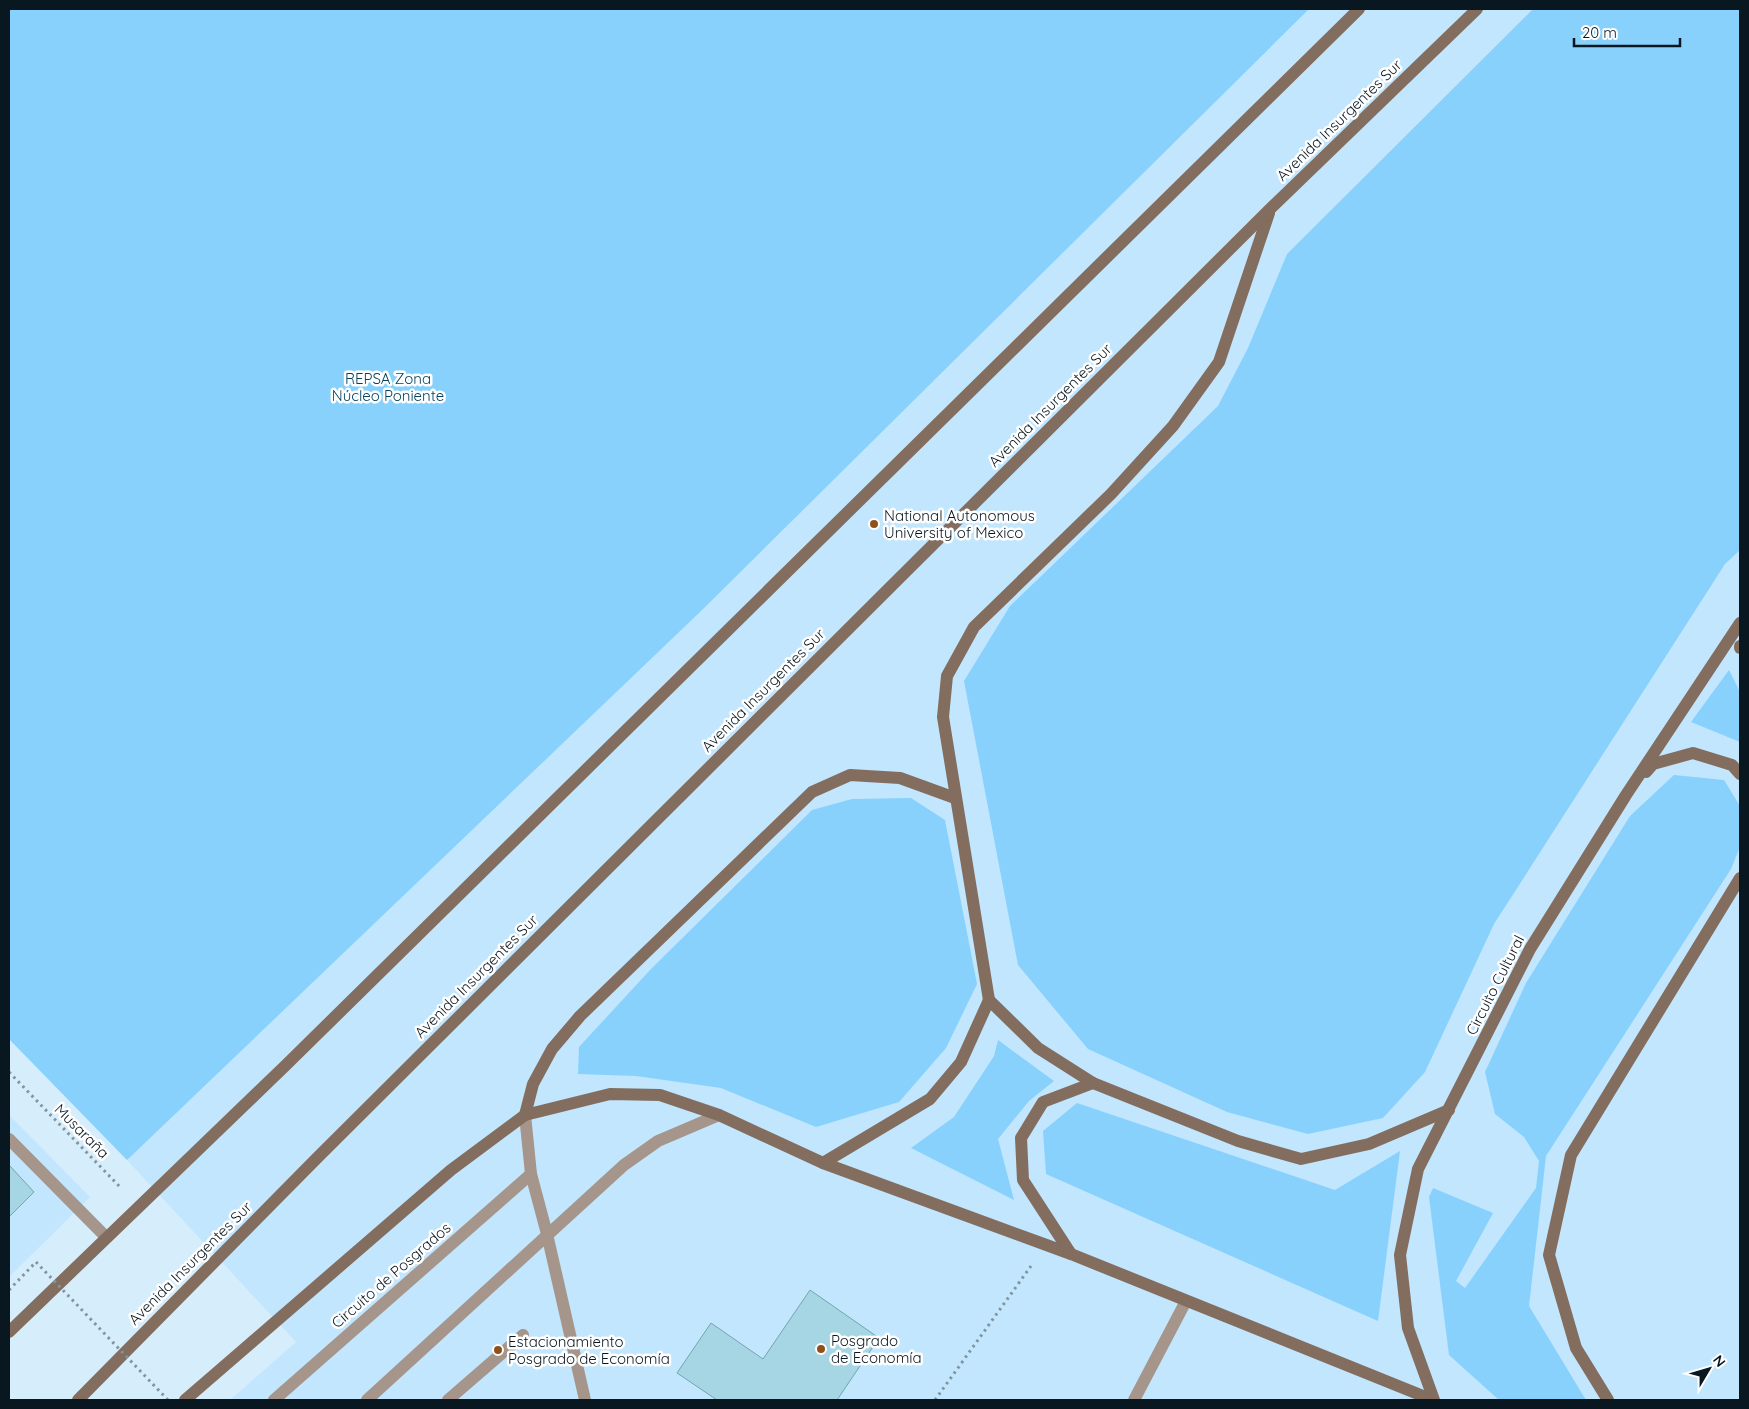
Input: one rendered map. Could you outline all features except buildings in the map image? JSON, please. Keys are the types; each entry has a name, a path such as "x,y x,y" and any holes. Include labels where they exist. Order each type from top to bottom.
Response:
{"street":[{"path":"9,1332 287,1064 1359,9"},
{"name":"Avenida Insurgentes Sur","path":"78,1400 331,1144 1270,209 1477,9"},
{"path":"823,1163 930,1099 961,1062 989,1000 943,717 947,676 974,627 1111,494 1173,426 1219,362 1270,209"},
{"name":"Circuito Cultural","path":"1433,1400 1408,1328 1400,1255 1418,1169 1530,949 1626,795 1740,622"},
{"path":"1626,795 1653,764 1692,753 1732,765 1740,774"},
{"path":"585,1400 547,1234 531,1174 525,1115 533,1084 552,1050 580,1016 812,792 850,775 900,778 955,798"},
{"path":"1608,1400 1576,1348 1549,1255 1571,1155 1740,878"},
{"path":"989,1000 1038,1048 1093,1083 1238,1141 1301,1159 1370,1144 1449,1110"},
{"path":"1072,1254 1023,1180 1022,1138 1043,1102 1093,1083"},
{"path":"185,1400 452,1170 525,1115 610,1094 660,1095 719,1115 823,1163 1072,1254 1433,1400"},
{"path":"367,1400 624,1165 658,1141 719,1115"},
{"path":"9,1139 106,1237"},
{"name":"Circuito de Posgrados","path":"274,1400 531,1174"},
{"path":"1134,1400 1186,1301"},
{"path":"448,1400 523,1334"}],"path":[{"name":"Musaraña","path":"9,1072 118,1183 134,1210"},
{"path":"936,1400 1046,1245"},
{"path":"9,1290 36,1262 168,1400"}],"shaded area":[{"name":"National Autonomous University of Mexico","path":"9,9 1740,9 1740,1400 230,1400 296,1342 127,1160 9,1039"},
{"path":"9,1115 90,1197 9,1277"}],"green space":[{"name":"REPSA Zona Núcleo Poniente","path":"9,9 1309,9 700,612 127,1160 9,1039"},
{"path":"1533,9 1740,9 1740,550 1725,564 1494,924 1425,1072 1383,1118 1308,1134 1227,1112 1088,1049 1018,965 964,681 1010,606 1218,406 1248,348 1287,254"},
{"path":"1729,670 1740,692 1740,742 1691,722"},
{"path":"1674,775 1724,780 1740,806 1740,847 1731,869 1546,1156 1529,1306 1586,1400 1499,1400 1449,1355 1429,1197 1433,1188 1493,1213 1456,1281 1465,1288 1536,1188 1539,1161 1524,1137 1495,1114 1485,1072 1526,983 1630,816"},
{"path":"911,798 945,820 977,984 946,1048 899,1102 816,1127 721,1088 636,1076 578,1074 579,1047 651,969 812,810 852,799"},
{"path":"998,1040 1054,1081 1029,1101 998,1139 1014,1200 911,1148 954,1117 994,1056"},
{"path":"1077,1103 1335,1190 1400,1151 1378,1321 1046,1174 1043,1131"}],"place":[{"name":"National Autonomous University of Mexico","path":"874,524"},
{"name":"Posgrado de Economía","path":"821,1349"},
{"name":"Estacionamiento Posgrado de Economía","path":"498,1350"}]}
